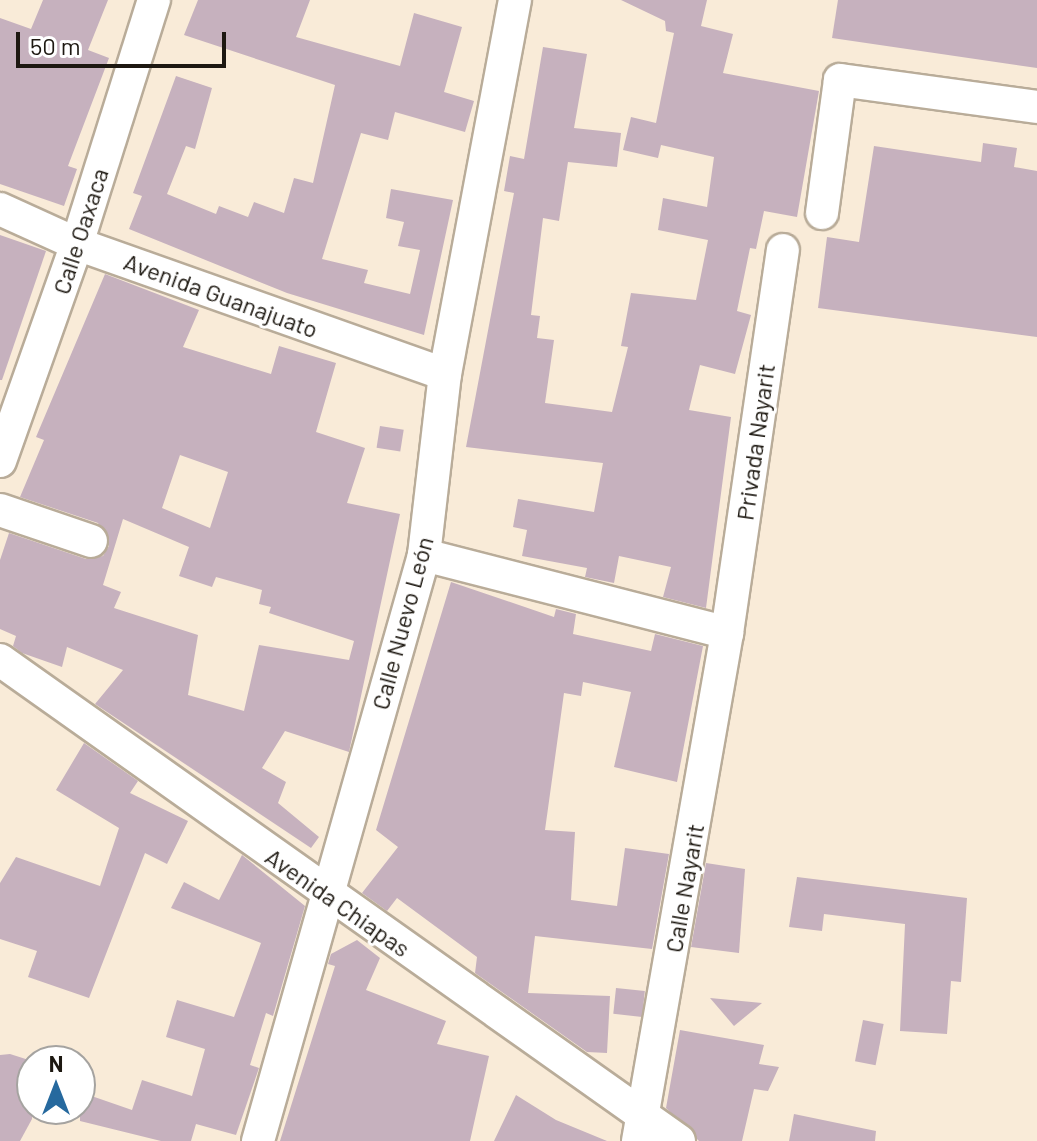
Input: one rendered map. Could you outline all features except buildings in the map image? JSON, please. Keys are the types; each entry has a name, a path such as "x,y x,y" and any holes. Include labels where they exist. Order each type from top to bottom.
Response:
{"street":[{"name":"Calle Oaxaca","path":"0,461 77,244 154,0"},
{"name":"Calle Nuevo León","path":"258,1141 325,895 424,555 445,374 515,0"},
{"path":"822,213 840,80 1037,107"},
{"name":"Avenida Guanajuato","path":"0,209 77,244 445,374"},
{"name":"Privada Nayarit","path":"727,633 783,250"},
{"path":"0,510 91,541"},
{"path":"424,555 727,633"},
{"name":"Calle Nayarit","path":"641,1128 727,633"},
{"name":"Avenida Chiapas","path":"0,660 641,1128 679,1141"}]}
